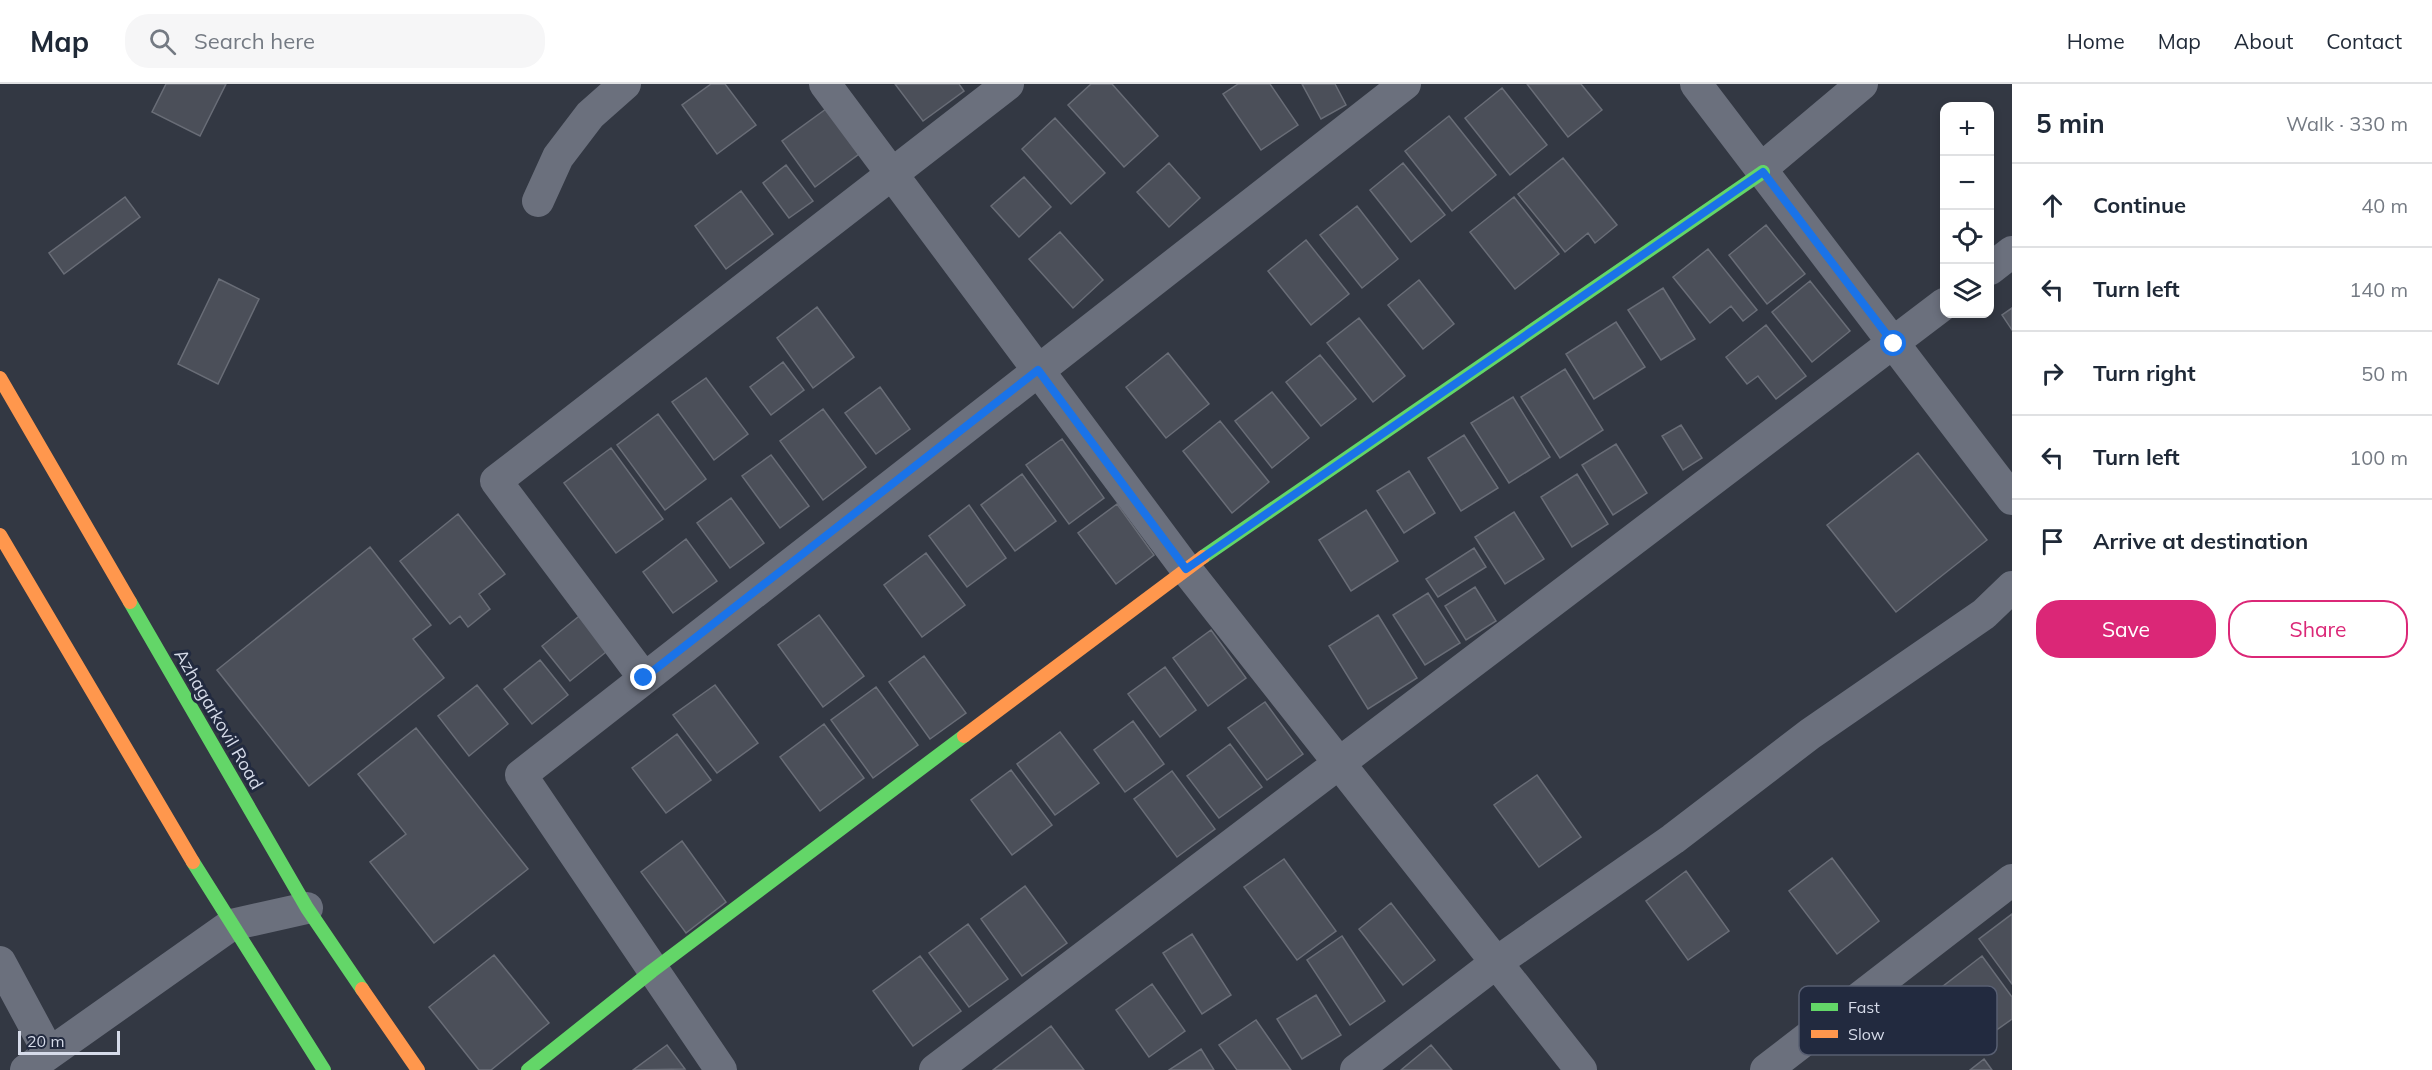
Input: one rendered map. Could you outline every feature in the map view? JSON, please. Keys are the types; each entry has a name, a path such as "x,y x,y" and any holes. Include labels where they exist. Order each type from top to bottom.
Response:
{"street":[{"path":"538,201 564,149 590,115 626,84"},
{"path":"825,84 1186,569 1581,1070"},
{"path":"644,678 496,481 1008,84"},
{"path":"721,1070 521,775 1405,84"},
{"path":"1696,84 2012,499"},
{"path":"528,1070 652,971 1186,569 1762,171 1862,84"},
{"path":"1994,265 2012,252"},
{"path":"935,1070 1940,307"},
{"name":"Azhagarkovil Road","path":"0,378 307,908 418,1070"},
{"path":"0,535 231,925 324,1070"},
{"path":"1356,1070 1497,962 1673,839 1810,734 1984,614 2012,587"},
{"path":"1875,986 2012,880"},
{"path":"0,962 38,1062 231,925 307,908"},
{"path":"1766,1070 1799,1045"}],"building":[{"path":"166,84 226,84 200,136 152,112"},
{"path":"711,84 725,84 756,125 717,154 682,105"},
{"path":"895,84 959,84 964,91 923,121"},
{"path":"1091,84 1112,84 1158,136 1124,167 1068,105"},
{"path":"1238,84 1270,84 1298,125 1261,150 1223,94"},
{"path":"1302,84 1335,84 1346,105 1321,119"},
{"path":"1527,84 1581,84 1602,110 1568,137"},
{"path":"1502,88 1547,145 1510,175 1465,118"},
{"path":"826,109 859,154 815,187 782,141"},
{"path":"1449,116 1496,175 1452,211 1405,151"},
{"path":"1055,118 1105,173 1071,204 1022,149"},
{"path":"1563,158 1617,225 1595,243 1588,233 1565,252 1518,194"},
{"path":"1169,163 1200,198 1169,227 1137,192"},
{"path":"1403,163 1445,215 1411,242 1370,190"},
{"path":"786,165 813,201 789,218 763,183"},
{"path":"1024,177 1051,207 1019,237 991,206"},
{"path":"741,191 773,234 726,269 695,226"},
{"path":"125,197 140,217 64,274 49,253"},
{"path":"1514,197 1559,254 1515,289 1470,232"},
{"path":"1357,206 1398,259 1362,288 1320,235"},
{"path":"1766,225 1805,274 1767,304 1729,255"},
{"path":"1060,232 1103,280 1073,308 1029,259"},
{"path":"1306,240 1349,294 1311,325 1268,271"},
{"path":"1708,249 1757,310 1743,321 1731,306 1710,323 1673,277"},
{"path":"219,279 259,299 218,384 178,364"},
{"path":"1419,280 1454,324 1423,349 1388,305"},
{"path":"1810,281 1850,331 1812,362 1772,312"},
{"path":"1663,288 1695,339 1661,360 1628,310"},
{"path":"817,307 854,357 813,388 777,338"},
{"path":"2012,308 2012,330 2002,315"},
{"path":"1359,318 1405,376 1373,402 1327,343"},
{"path":"1616,322 1645,367 1594,399 1566,354"},
{"path":"1766,325 1806,376 1776,399 1758,376 1747,384 1726,357"},
{"path":"1168,353 1209,404 1166,438 1126,387"},
{"path":"1320,355 1356,399 1321,426 1286,382"},
{"path":"783,362 804,390 771,415 750,387"},
{"path":"1565,369 1603,430 1560,458 1521,397"},
{"path":"706,378 748,434 714,460 672,402"},
{"path":"880,387 910,429 876,454 845,413"},
{"path":"1272,392 1309,438 1272,468 1235,421"},
{"path":"1513,397 1550,457 1509,483 1471,423"},
{"path":"823,409 866,467 823,500 780,441"},
{"path":"658,414 706,479 665,510 617,445"},
{"path":"1220,421 1269,482 1232,513 1183,451"},
{"path":"1681,425 1702,458 1683,470 1662,436"},
{"path":"1464,435 1498,488 1461,511 1428,458"},
{"path":"1062,439 1104,498 1069,524 1026,465"},
{"path":"1616,444 1647,493 1613,515 1582,465"},
{"path":"611,448 663,519 616,553 564,483"},
{"path":"1918,453 1987,540 1896,612 1827,525"},
{"path":"771,455 809,506 780,528 742,476"},
{"path":"1409,471 1435,513 1404,533 1377,491"},
{"path":"1022,474 1056,521 1015,551 981,505"},
{"path":"1577,474 1608,524 1572,547 1541,497"},
{"path":"731,498 764,543 730,568 697,523"},
{"path":"1117,504 1154,555 1116,584 1078,533"},
{"path":"969,505 1006,558 967,587 929,536"},
{"path":"1366,510 1398,561 1351,591 1319,540"},
{"path":"1514,512 1544,559 1505,584 1475,537"},
{"path":"458,514 505,574 479,594 490,609 468,627 460,616 450,624 400,561"},
{"path":"686,539 717,581 673,613 643,572"},
{"path":"370,547 431,625 413,639 444,678 309,786 217,670"},
{"path":"1474,548 1486,567 1438,597 1426,579"},
{"path":"926,553 965,605 922,637 884,585"},
{"path":"1475,587 1496,621 1466,640 1445,606"},
{"path":"1428,593 1460,643 1425,665 1393,615"},
{"path":"583,613 611,648 570,681 542,646"},
{"path":"819,615 864,676 823,707 778,645"},
{"path":"1378,615 1417,678 1368,709 1329,646"},
{"path":"1211,630 1246,678 1208,706 1173,658"},
{"path":"924,656 966,713 930,739 889,682"},
{"path":"540,660 568,695 532,724 504,689"},
{"path":"1165,667 1196,710 1160,737 1128,694"},
{"path":"477,685 508,724 469,756 438,716"},
{"path":"715,685 758,743 717,773 673,715"},
{"path":"876,687 918,745 873,778 831,720"},
{"path":"1265,702 1303,754 1267,780 1228,728"},
{"path":"1133,721 1164,764 1125,792 1094,750"},
{"path":"824,724 864,778 820,811 780,757"},
{"path":"416,728 528,869 434,943 370,862 406,834 358,774"},
{"path":"1060,732 1099,783 1055,815 1017,764"},
{"path":"677,734 711,780 666,813 632,768"},
{"path":"1230,744 1262,787 1219,818 1187,776"},
{"path":"1011,770 1052,825 1012,855 971,800"},
{"path":"1172,771 1215,829 1177,857 1134,799"},
{"path":"1537,775 1581,837 1539,867 1494,805"},
{"path":"682,841 726,902 686,933 641,872"},
{"path":"1832,858 1879,921 1837,954 1789,891"},
{"path":"1284,859 1336,931 1297,960 1244,887"},
{"path":"1686,871 1729,931 1688,960 1646,901"},
{"path":"1025,886 1067,943 1022,976 981,919"},
{"path":"1391,903 1435,960 1403,985 1359,929"},
{"path":"2012,914 2012,984 1979,939"},
{"path":"968,924 1008,979 969,1007 929,953"},
{"path":"1192,934 1231,995 1202,1014 1163,953"},
{"path":"1342,936 1385,1001 1350,1025 1307,960"},
{"path":"494,955 549,1023 491,1070 479,1070 429,1007"},
{"path":"920,956 961,1011 913,1046 873,991"},
{"path":"1982,956 2012,997 2012,1019 1997,1030 1997,986 1943,986"},
{"path":"1152,984 1185,1031 1149,1057 1116,1010"},
{"path":"1316,995 1341,1035 1302,1059 1277,1019"},
{"path":"1256,1020 1291,1070 1237,1070 1219,1045"},
{"path":"1051,1026 1084,1070 993,1070"},
{"path":"667,1045 685,1069 633,1070"},
{"path":"1431,1045 1452,1070 1401,1070"},
{"path":"1201,1049 1214,1070 1169,1070"},
{"path":"1984,1059 1992,1070 1970,1070"}],"traffic: fast":[{"path":"1203,557 1763,172"},
{"path":"130,602 307,908 362,989"},
{"path":"528,1070 652,971 964,736"},
{"path":"193,862 324,1070"}],"traffic: slow":[{"path":"0,378 130,602"},
{"path":"0,535 193,862"},
{"path":"964,736 1203,557"},
{"path":"362,989 418,1070"}],"route":[{"path":"644,678 1038,370 1186,569 1763,172 1894,344"}]}
